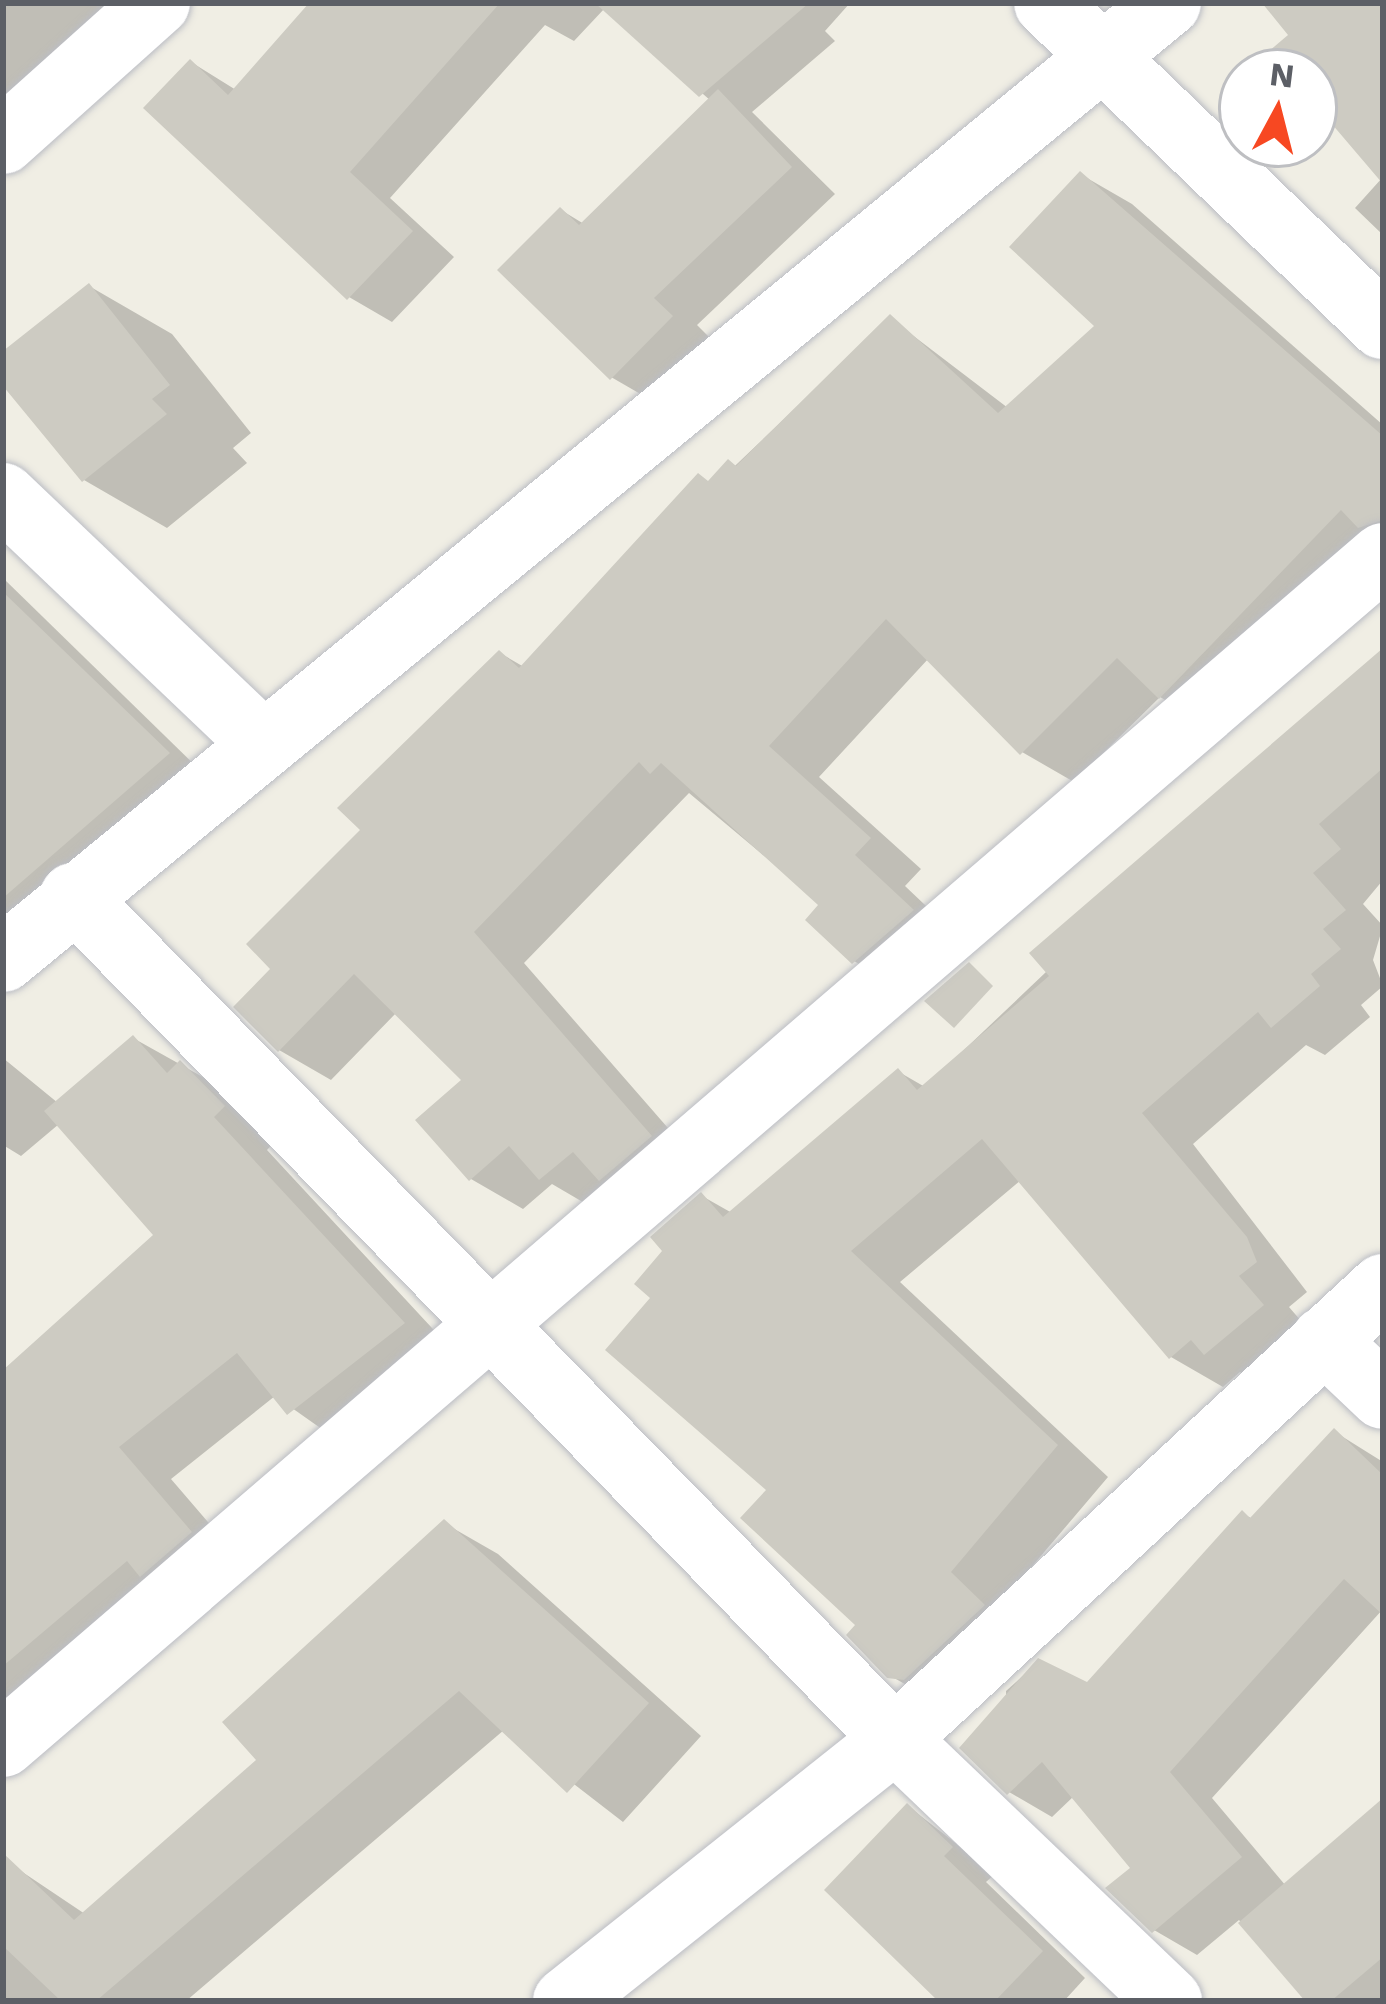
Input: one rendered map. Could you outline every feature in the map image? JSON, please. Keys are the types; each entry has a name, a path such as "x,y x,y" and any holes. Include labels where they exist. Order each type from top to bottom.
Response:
{"street":[{"path":"3,141 157,3"},
{"path":"1047,3 1383,326"},
{"path":"3,959 260,741 1168,3"},
{"path":"3,496 260,741"},
{"path":"3,1744 1383,556"},
{"path":"74,896 896,1739 1168,2001"},
{"path":"566,2001 896,1739 1383,1287"},
{"path":"1324,1340 1383,1396"}],"building":[{"path":"309,3 500,3 350,172 413,231 347,300 143,108 190,59 228,95"},
{"path":"595,3 809,3 699,97"},
{"path":"1262,3 1383,3 1383,184 1338,131 1338,48 1273,48 1288,35"},
{"path":"718,89 792,167 654,298 673,316 610,380 497,270 560,207 579,225"},
{"path":"1080,171 1383,436 1383,520 1358,528 1341,510 1159,699 1117,658 1020,755 886,619 769,746 871,838 855,855 914,910 852,964 805,920 818,905 661,763 650,774 639,762 474,932 652,1136 599,1181 573,1152 539,1180 509,1146 469,1181 415,1120 461,1080 354,974 278,1052 233,1007 270,969 246,944 360,830 337,808 499,650 519,668 698,473 708,481 728,459 736,466 890,314 998,413 1094,326 1009,247"},
{"path":"89,283 170,385 152,399 167,414 82,482 3,386 3,351"},
{"path":"3,592 170,753 3,898"},
{"path":"1383,648 1383,768 1319,824 1341,849 1313,873 1346,910 1323,929 1341,949 1311,974 1320,986 1271,1028 1258,1012 1142,1113 1247,1237 1257,1262 1239,1276 1264,1305 1204,1355 1191,1340 1169,1359 982,1139 851,1251 1058,1445 951,1572 985,1605 904,1680 887,1678 846,1635 855,1625 740,1518 766,1490 605,1350 650,1298 634,1284 662,1251 650,1237 701,1192 723,1217 898,1068 917,1090 1049,976 1029,953"},
{"path":"969,962 993,986 954,1028 924,1001"},
{"path":"133,1035 167,1073 180,1060 225,1106 214,1117 405,1323 287,1415 237,1353 119,1447 192,1532 140,1577 127,1561 3,1666 3,1370 153,1235 44,1111"},
{"path":"1334,1428 1383,1475 1383,1615 1344,1579 1170,1772 1242,1857 1152,1933 1105,1888 1130,1868 1042,1762 1007,1795 959,1748 1038,1658 1087,1682 1242,1510 1250,1518"},
{"path":"444,1519 649,1703 567,1793 459,1691 96,2001 61,2001 3,1946 3,1853 74,1920 256,1760 222,1722"},
{"path":"1383,1798 1383,1957 1331,2001 1305,2001 1238,1923"},
{"path":"907,1803 953,1847 944,1856 1043,1951 995,2001 938,2001 824,1890"}]}
